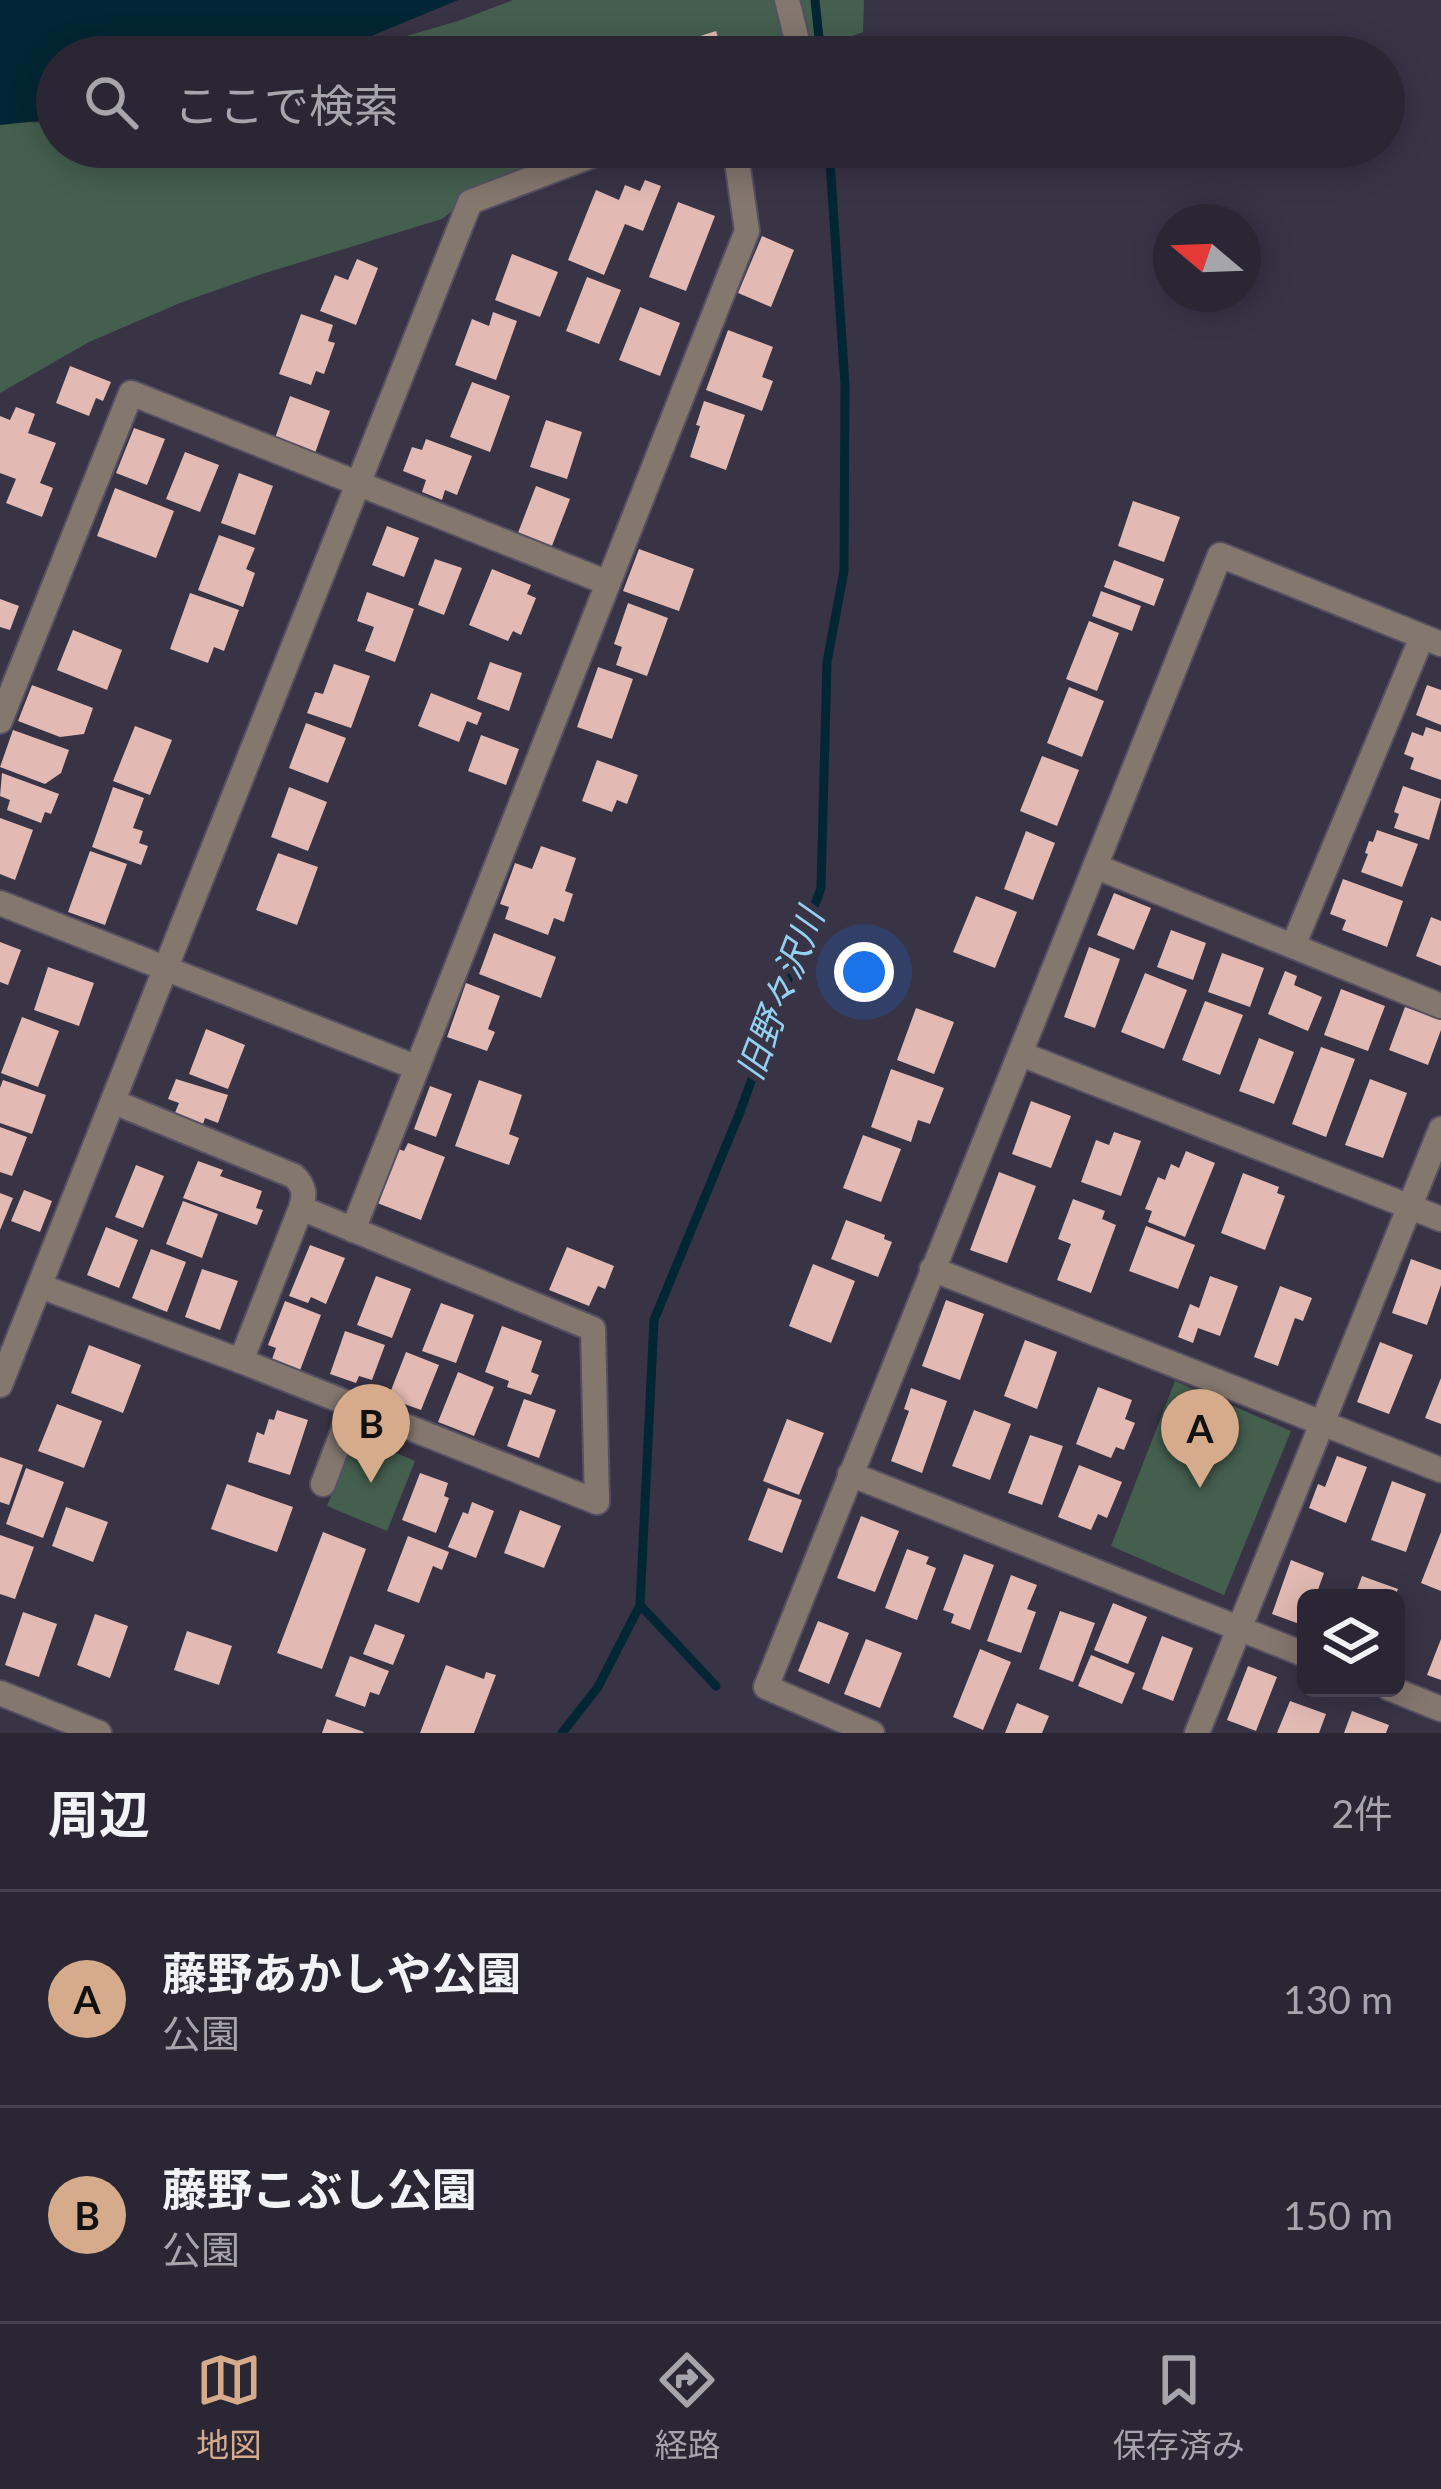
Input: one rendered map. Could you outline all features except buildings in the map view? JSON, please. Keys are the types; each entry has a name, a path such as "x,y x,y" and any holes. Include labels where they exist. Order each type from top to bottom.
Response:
{"street":[{"path":"788,0 796,36"},
{"path":"0,1385 470,202 559,168"},
{"path":"353,1230 747,231 739,168"},
{"path":"0,721 131,393 608,583"},
{"path":"872,1733 766,1687 1220,555 1431,640 1293,946"},
{"path":"1097,866 1441,1006"},
{"path":"0,903 415,1067"},
{"path":"1021,1054 1441,1220"},
{"path":"114,1102 295,1177 302,1184 301,1208 242,1361"},
{"path":"1197,1733 1441,1129"},
{"path":"40,1286 597,1502 593,1329 301,1208"},
{"path":"932,1269 1441,1470"},
{"path":"323,1484 352,1405"},
{"path":"850,1474 1297,1650"},
{"path":"0,1694 99,1733"},
{"path":"1405,1694 1441,1709"}],"green space":[{"path":"513,0 864,0 863,32 853,36 406,36"},
{"path":"0,120 36,123 36,168 520,168 493,179 442,219 180,303 89,342 0,393"},
{"path":"1175,1381 1291,1431 1224,1595 1111,1546"},
{"path":"356,1436 415,1461 387,1531 327,1506"}],"water":[{"path":"0,0 458,0 371,36 36,36 36,121 0,125"}],"waterway":[{"name":"旧野々沢川","path":"815,0 819,36"},
{"name":"旧野々沢川","path":"562,1733 598,1687 640,1605 654,1320 740,1112 821,888 827,662 844,571 845,385 830,168"},
{"path":"640,1605 716,1686"}],"place":[{"name":"藤野こぶし公園","path":"371,1483"},
{"name":"藤野あかしや公園","path":"1200,1488"}]}
